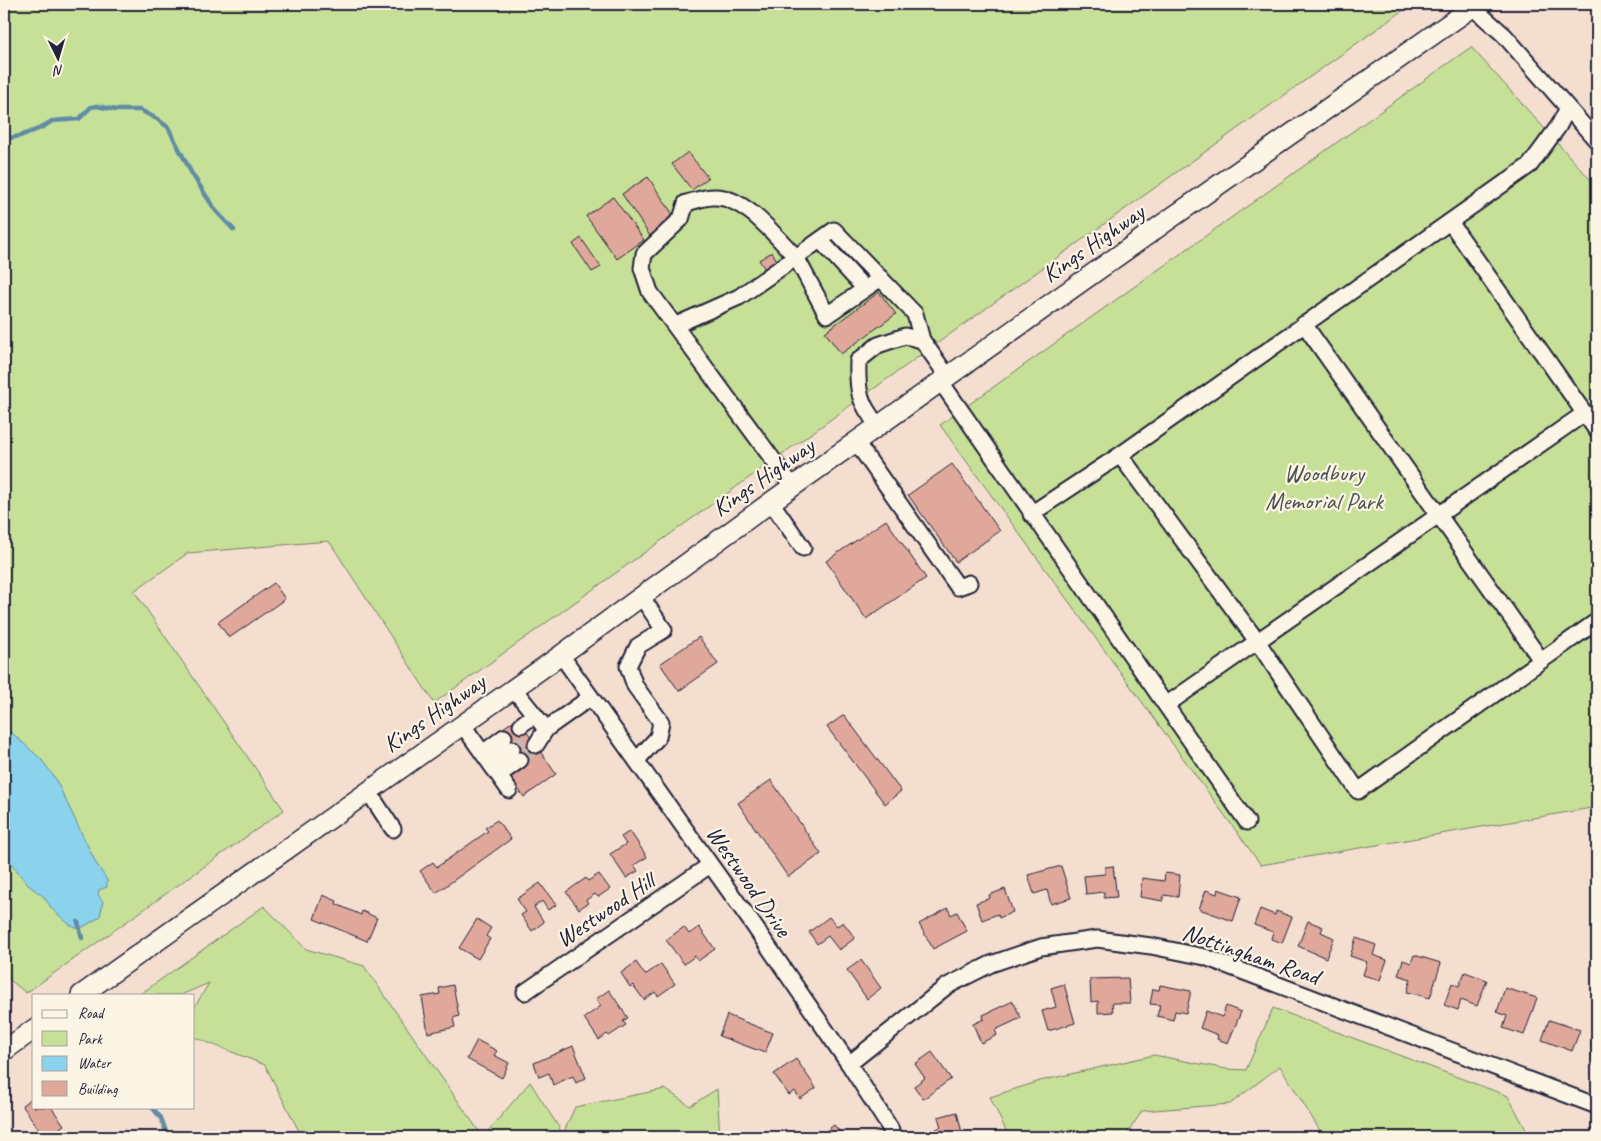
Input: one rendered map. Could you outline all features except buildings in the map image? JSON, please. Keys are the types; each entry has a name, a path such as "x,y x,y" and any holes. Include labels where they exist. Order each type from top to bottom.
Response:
{"main road":[{"name":"Kings Highway","path":"82,994 561,655 771,502 1473,5"},
{"path":"4,1051 32,1030"}],"street":[{"path":"1473,5 1504,35 1597,141"},
{"path":"1031,514 1120,454 1530,165 1558,127 1568,108"},
{"path":"793,487 650,292 642,268 644,254 681,219 686,203 713,196 730,199 748,210 796,257 828,315 881,278"},
{"path":"1450,222 1597,431"},
{"path":"676,326 739,297 834,230 915,314 922,340 944,380 1031,514 1247,822"},
{"path":"820,240 865,289"},
{"path":"1304,324 1541,660"},
{"path":"878,426 867,412 858,388 858,362 878,345 905,336 922,340"},
{"path":"1166,706 1585,413"},
{"path":"856,442 958,587 969,583"},
{"path":"1120,454 1257,641 1358,791 1597,621"},
{"path":"771,502 803,548"},
{"path":"637,760 658,737 662,722 635,686 628,666 638,646 664,630 641,596"},
{"name":"Westwood Drive","path":"561,655 637,760 849,1064 894,1137"},
{"path":"513,688 540,723"},
{"path":"540,723 529,736 540,723 591,697"},
{"path":"462,724 509,790"},
{"path":"491,764 512,749 491,764"},
{"path":"368,791 393,829"},
{"name":"Westwood Hill","path":"525,992 710,865"},
{"name":"Nottingham Road","path":"849,1064 947,986 991,964 1041,947 1097,939 1151,946 1205,957 1597,1106"}],"green space":[{"path":"4,4 1412,4 434,703 329,541 188,553 134,591 284,810 26,993 4,975"},
{"name":"Woodbury Memorial Park","path":"1471,47 1597,187 1597,807 1261,865 940,425"},
{"path":"264,906 306,949 364,966 483,1137 302,1137 265,1065 195,1037 195,1006 209,983 183,994 140,994"},
{"path":"1273,1008 1508,1096 1530,1137 1324,1137 1280,1066 1230,1104 1142,1111 1125,1137 1009,1137 990,1097 1040,1081 1154,1055 1226,1069 1246,1070"},
{"path":"530,1082 563,1134 575,1107 665,1089 690,1106 717,1089 720,1137 483,1137"}],"water":[{"path":"4,726 41,759 55,778 96,863 107,880 107,887 98,892 103,901 100,917 83,927 76,928 70,925 52,909 44,897 28,885 4,854"}],"waterway":[{"path":"4,139 20,136 41,128 52,121 79,119 91,107 140,110 168,127 192,174 216,211 234,230"},
{"path":"78,922 82,938"},
{"path":"153,1108 161,1118 168,1137"}],"tunnel":[{"path":"512,749 529,736"},
{"path":"520,760 536,745"}]}
